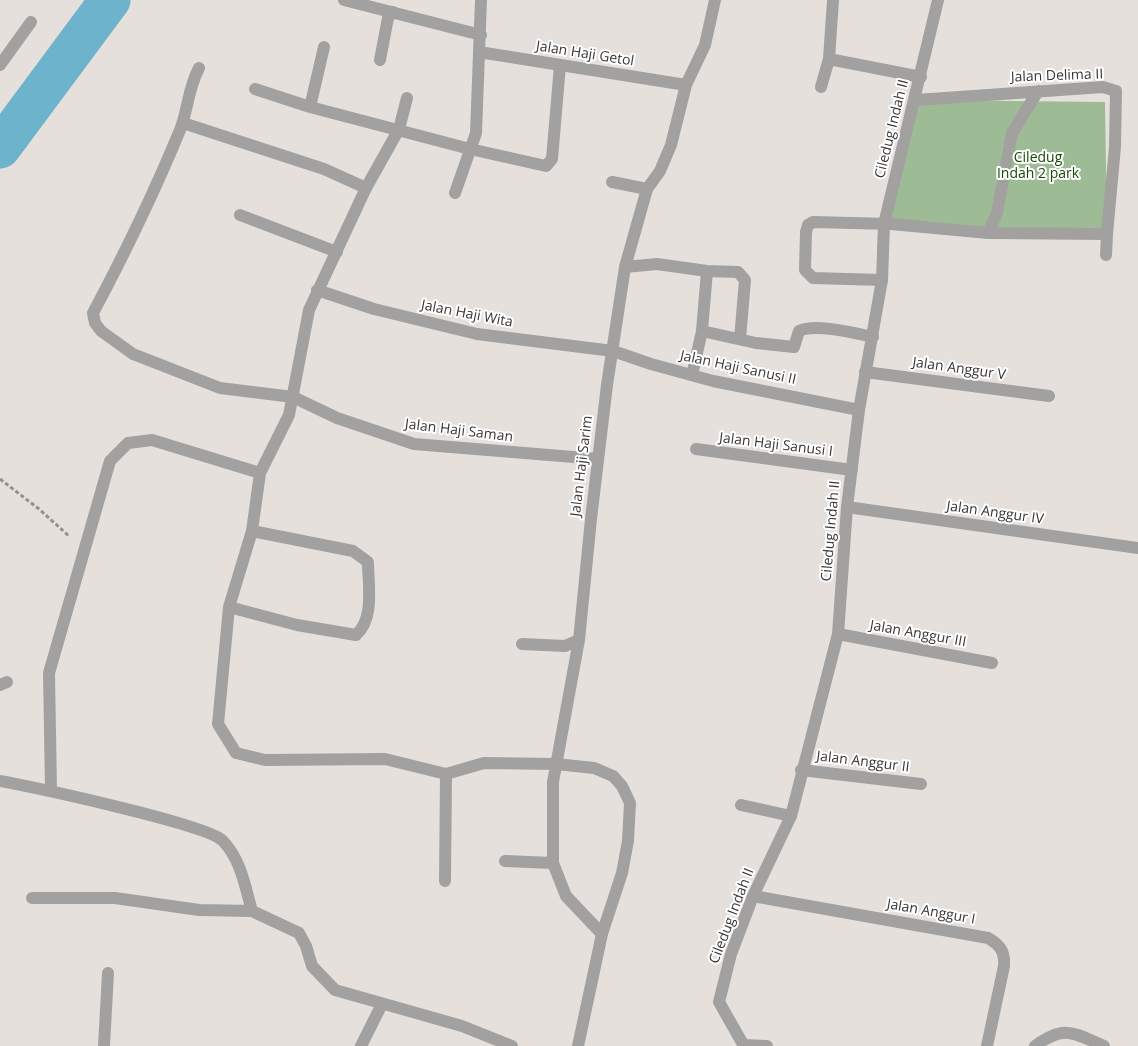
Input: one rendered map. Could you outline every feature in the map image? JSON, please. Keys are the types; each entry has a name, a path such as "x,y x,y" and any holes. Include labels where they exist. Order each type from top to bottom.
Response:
{"street":[{"path":"344,0 481,35"},
{"path":"455,193 476,133 482,0"},
{"name":"Jalan Haji Sarim","path":"602,934 566,896 554,862 553,782 580,640 598,459 625,267 647,189 660,172 671,145 686,85 705,45 715,0"},
{"path":"821,87 828,59 833,0"},
{"name":"Ciledug Indah II","path":"744,1045 719,1002 731,954 753,896 791,816 838,634 847,507 859,410 882,280 887,224 938,0"},
{"path":"380,60 388,18 393,12"},
{"path":"0,65 31,22"},
{"path":"310,106 324,47"},
{"name":"Jalan Haji Getol","path":"480,52 686,85"},
{"path":"828,59 921,77"},
{"path":"254,89 470,149 546,166 552,160 560,65"},
{"name":"Jalan Haji Saman","path":"199,68 192,83 183,123 132,240 94,313 95,323 101,331 133,354 220,388 293,397 337,418 414,444 598,459"},
{"name":"Jalan Delima II","path":"916,100 1103,87 1116,91 1115,147 1106,255"},
{"path":"988,233 997,213 1012,133 1038,91"},
{"path":"407,98 399,129 366,188 309,310 289,415 260,473 252,531 229,606 218,724 236,753 265,760 385,759 446,774 484,763 556,764 594,768 613,776 622,786 630,803 628,841 622,873 602,934 578,1046"},
{"path":"183,123 324,169 366,188"},
{"path":"612,182 647,189"},
{"path":"240,215 337,252"},
{"path":"882,280 813,278 805,270 806,232 808,225 813,222 887,224 988,233 1107,234"},
{"path":"625,267 657,264 707,271 738,272 745,280 740,339"},
{"path":"692,375 702,331 707,271"},
{"name":"Jalan Haji Wita","path":"317,290 374,309 477,334 613,351"},
{"path":"702,331 794,347 799,331 814,328 873,337"},
{"name":"Jalan Haji Sanusi II","path":"613,351 692,375 859,410"},
{"name":"Jalan Anggur V","path":"865,372 1049,396"},
{"path":"51,790 49,673 110,461 128,443 152,440 260,473"},
{"name":"Jalan Haji Sanusi I","path":"696,449 852,470"},
{"name":"Jalan Anggur IV","path":"847,507 1138,548"},
{"path":"229,606 262,617 346,634 356,635 363,629 368,620 368,562 361,555 353,551 252,531"},
{"name":"Jalan Anggur III","path":"838,634 992,663"},
{"path":"522,644 565,646 580,640"},
{"name":"Jalan Anggur II","path":"802,770 921,784"},
{"path":"445,881 446,774"},
{"path":"0,781 51,790 198,829 222,840 238,862 252,910"},
{"path":"741,806 791,816"},
{"path":"505,861 554,862"},
{"name":"Jalan Anggur I","path":"753,896 988,938 1000,945 1004,956 1004,966 987,1046"},
{"path":"32,898 115,898 199,910 252,910 299,934 306,946 312,966 335,990 462,1026 512,1046"},
{"path":"104,1046 108,973"},
{"path":"361,1046 382,1004"},
{"path":"1035,1046 1057,1032 1069,1032 1104,1046"},
{"path":"744,1045 767,1046"}],"path":[{"path":"0,479 39,509 85,552"}],"green space":[{"name":"Ciledug Indah 2 park","path":"916,100 1105,102 1107,234 884,224"}],"waterway":[{"path":"0,148 110,0"}]}
